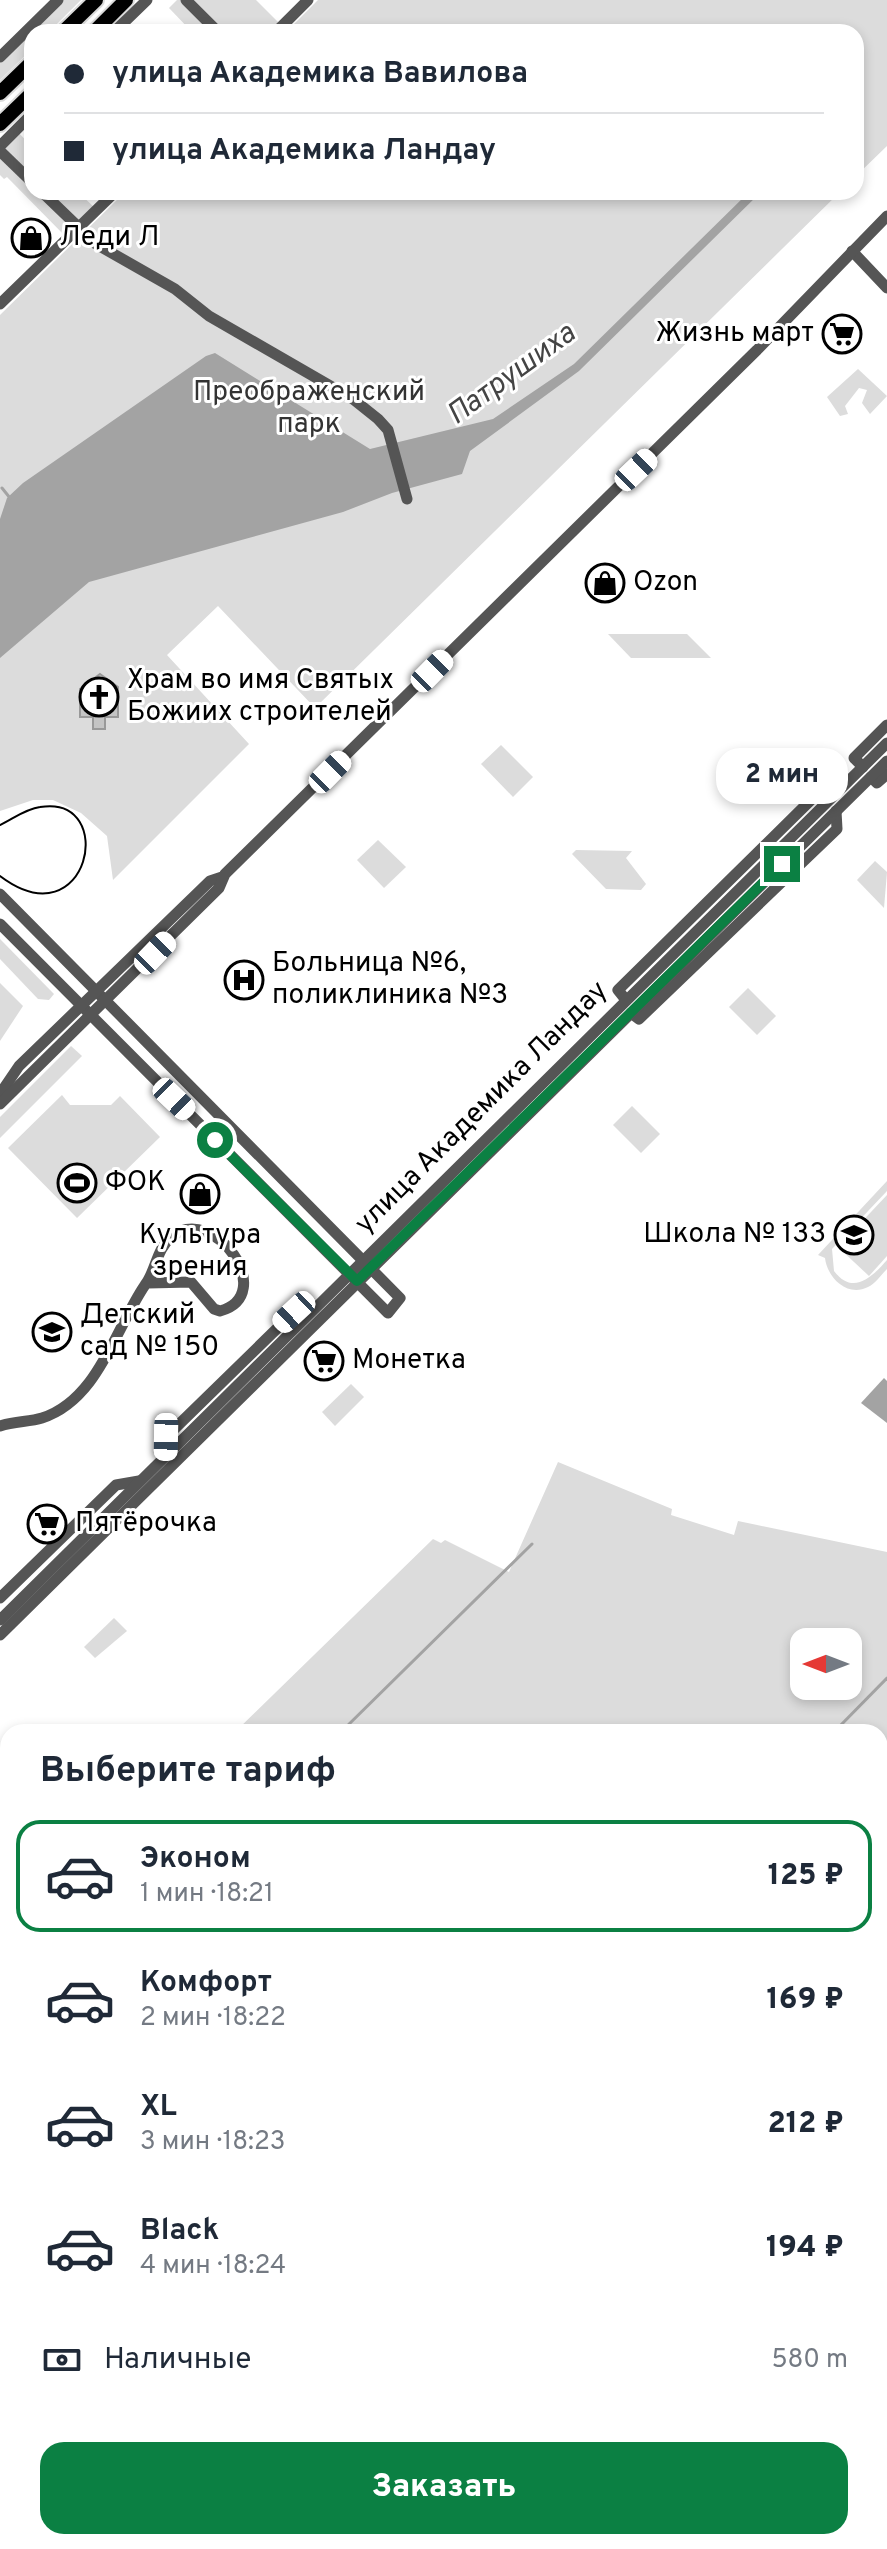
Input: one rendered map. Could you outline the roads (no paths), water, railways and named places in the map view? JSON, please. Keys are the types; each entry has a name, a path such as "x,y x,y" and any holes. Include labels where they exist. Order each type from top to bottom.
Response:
{"main road":[{"path":"71,24 96,0"},
{"path":"102,24 126,0"},
{"path":"0,93 24,70"},
{"path":"0,124 24,101"}],"street":[{"path":"34,24 58,0"},
{"path":"122,24 147,0"},
{"path":"186,0 210,24"},
{"path":"284,24 308,0"},
{"path":"0,57 24,33"},
{"path":"24,123 0,149 24,174"},
{"path":"50,200 78,229 111,254 175,289 209,316 353,399 378,419 388,430 407,499"},
{"path":"0,304 107,200"},
{"path":"0,1094 19,1066 210,881 222,877 725,382 887,216"},
{"path":"852,251 887,288"},
{"name":"улица Академика Ландау","path":"871,776 854,758 887,725"},
{"name":"улица Академика Ландау","path":"0,1635 353,1278 622,995 834,795 871,776 887,743"},
{"name":"улица Академика Ландау","path":"366,1264 635,1016 887,761"},
{"path":"871,776 887,774"},
{"path":"0,1104 106,1003 219,888 222,877"},
{"path":"0,894 400,1298 388,1313 0,924"},
{"path":"0,1426 40,1419 83,1392 148,1283 167,1241 179,1231 195,1226 207,1230 220,1241 246,1279 245,1289 238,1301 220,1311 214,1309 191,1282 148,1283"},
{"name":"улица Академика Ландау","path":"140,1481 166,1455 166,1437 219,1382 294,1312 312,1310 353,1278"},
{"path":"0,1598 116,1485 140,1481"},
{"path":"0,1620 140,1481"}],"waterway":[{"path":"2,488 10,498"},
{"path":"349,1724 532,1544"},
{"path":"842,1724 887,1678"}],"tram line":[{"path":"0,825 35,808 65,809 80,822 86,841 83,862 73,880 55,892 31,892 0,876"}],"place":[{"name":"Леди Л","path":"31,238"},
{"name":"Жизнь март","path":"842,334"},
{"name":"Ozon","path":"605,583"},
{"name":"Храм во имя Святых Божиих строителей","path":"99,697"},
{"name":"Больница №6, поликлиника №3","path":"244,980"},
{"name":"ФОК","path":"77,1183"},
{"name":"Культура зрения","path":"200,1194"},
{"name":"Школа № 133","path":"854,1235"},
{"name":"Детский сад № 150","path":"52,1332"},
{"name":"Монетка","path":"324,1361"},
{"name":"Пятёрочка","path":"47,1524"}],"water label":[{"name":"Патрушиха","path":"512,375"}],"park label":[{"name":"Преображенский парк","path":"309,409"}]}
